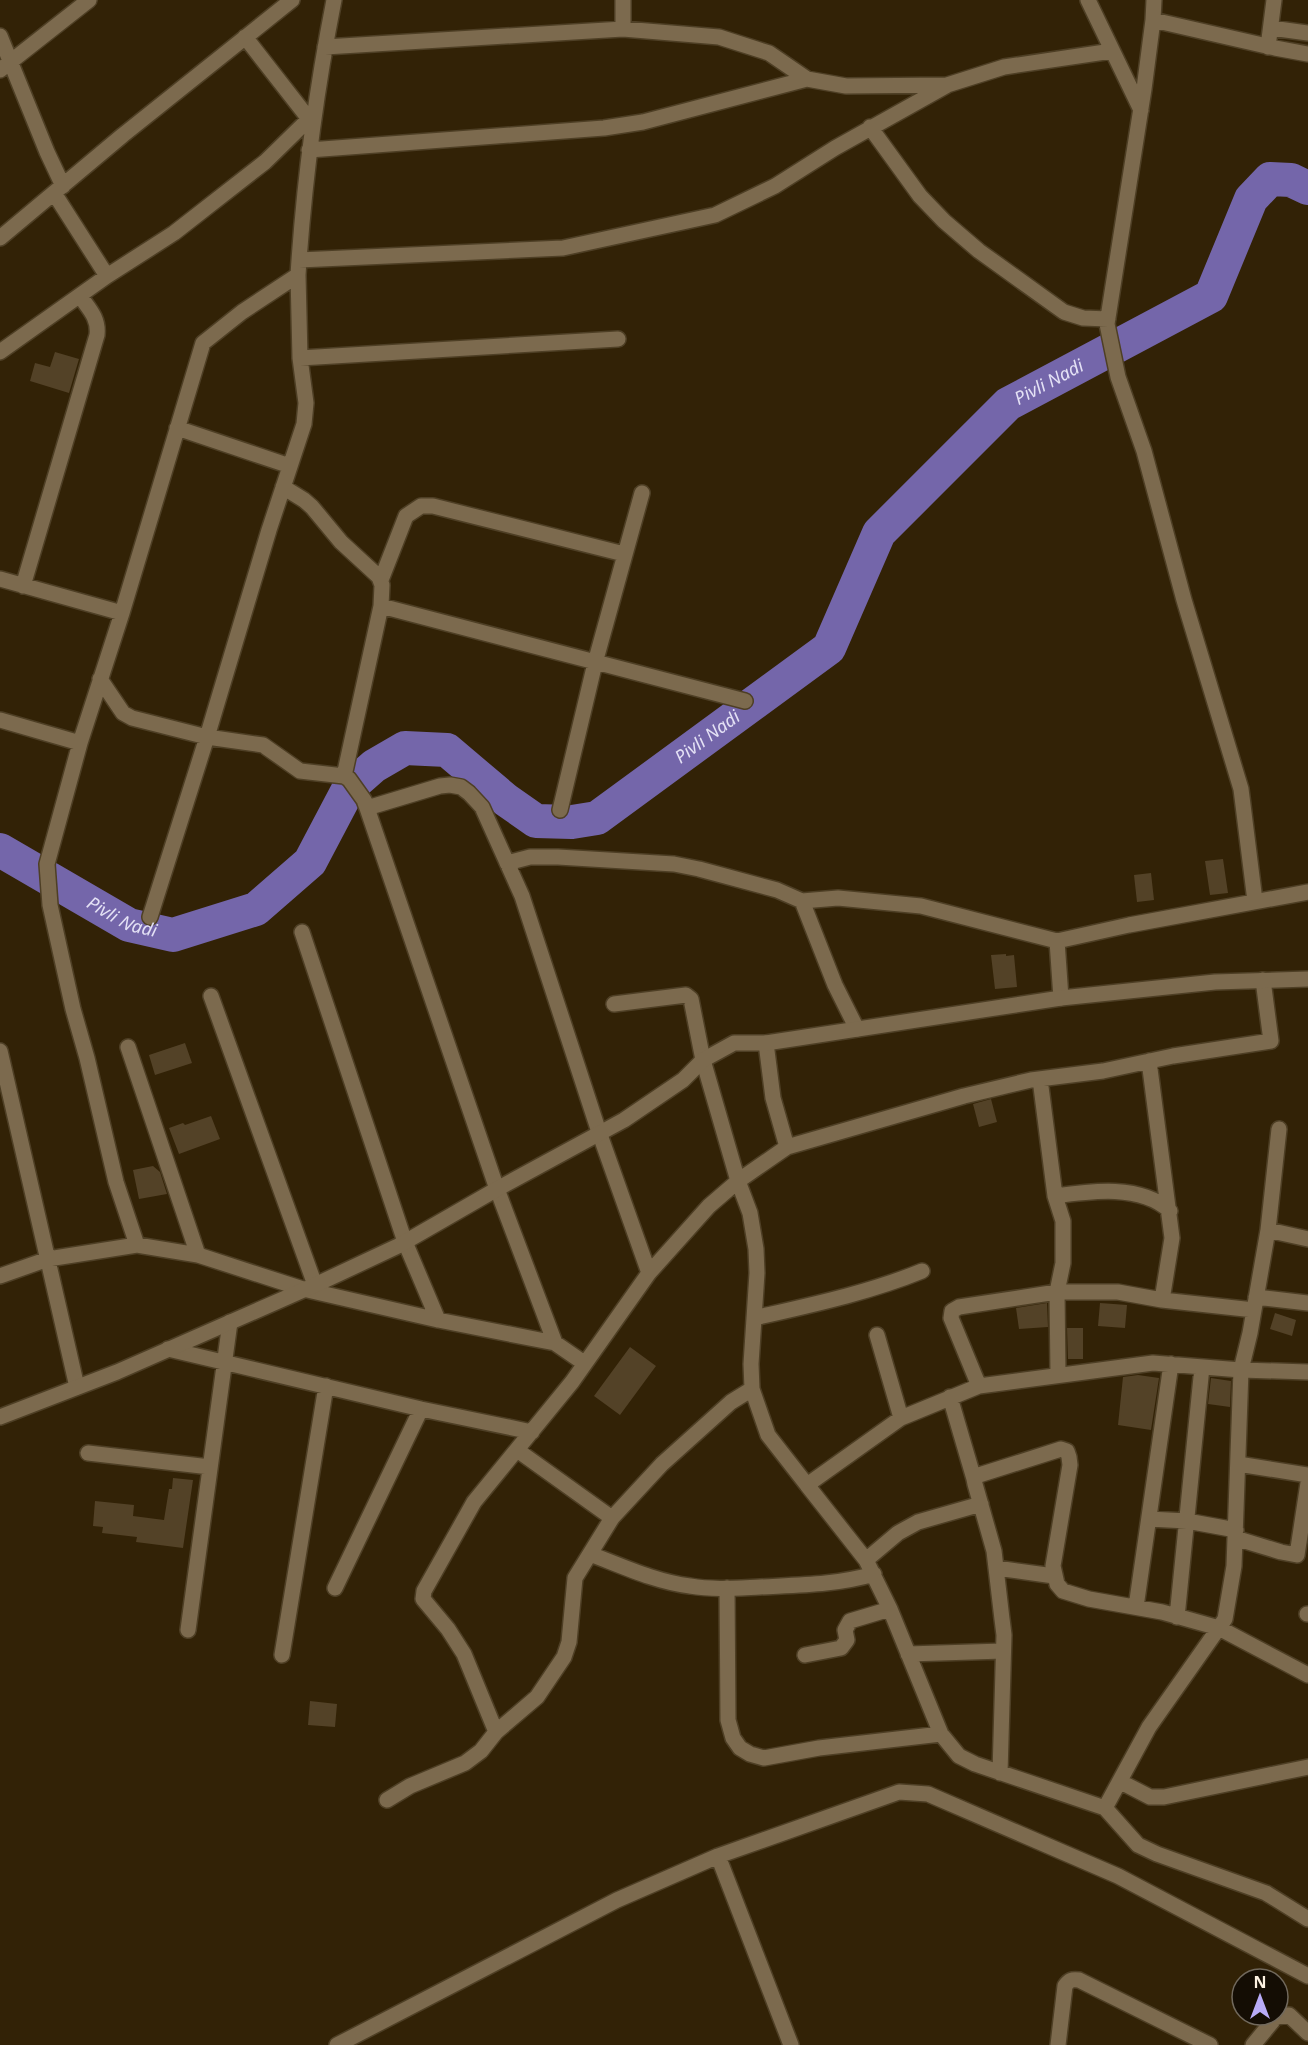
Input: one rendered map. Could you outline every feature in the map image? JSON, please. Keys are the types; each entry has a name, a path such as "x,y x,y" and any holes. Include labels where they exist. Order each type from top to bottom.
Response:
{"street":[{"path":"5,66 89,0"},
{"path":"0,238 292,0"},
{"path":"150,916 304,424 306,403 300,358 299,268 312,117 334,0"},
{"path":"623,0 623,29"},
{"path":"1088,0 1141,110"},
{"path":"1155,0 1141,110 1108,321 1118,377 1144,451 1184,600 1241,789 1255,901"},
{"path":"1268,47 1274,0"},
{"path":"1153,20 1308,54"},
{"path":"1271,28 1308,33"},
{"path":"325,47 623,29 719,38 769,53 807,79 846,86 947,85"},
{"path":"0,36 5,66 47,152 58,189 107,276"},
{"path":"245,38 312,117"},
{"path":"137,1245 116,1182 73,1009 50,905 47,864 80,742 122,613 203,344 299,268 563,248 714,215 775,186 870,127 947,85 1004,67 1112,51"},
{"path":"309,150 604,128 643,122 807,79"},
{"path":"0,352 107,276 183,226 266,162 312,117"},
{"path":"870,127 920,196 944,221 979,251 1064,312 1083,318 1108,321"},
{"path":"23,586 97,334 96,318 80,296"},
{"path":"300,358 618,339"},
{"path":"177,428 290,466"},
{"path":"283,487 312,507 341,542 381,580"},
{"path":"560,810 595,663 642,493"},
{"path":"555,1343 497,1189 365,804 348,779 381,606 381,580 406,516 421,506 433,506 624,554"},
{"path":"0,579 122,613"},
{"path":"381,606 745,701"},
{"path":"100,679 123,712 132,718 207,737 263,745 300,771 348,779"},
{"path":"0,720 80,742"},
{"path":"365,804 450,785 469,793 482,807 522,896 599,1132 649,1273"},
{"path":"507,863 530,857 558,857 674,864 777,890 802,901 838,898 921,906 1057,941 1308,891"},
{"path":"802,901 835,985 857,1029"},
{"path":"302,933 405,1242 438,1320"},
{"path":"1057,941 1061,998"},
{"path":"0,1418 168,1349 405,1242 624,1120 682,1080 703,1060 734,1043 766,1043 1061,998 1215,982 1308,979"},
{"path":"496,1732 464,1654 448,1629 423,1599 424,1591 474,1502 572,1382 649,1273 709,1206 738,1181 787,1147 964,1096 1040,1079 1104,1071 1173,1056 1271,1041 1263,980"},
{"path":"614,1004 686,995 689,997 703,1060 738,1181 750,1213 757,1273 751,1364 752,1389 768,1436 866,1560 890,1609 941,1734 959,1756 1000,1773 1105,1808 1138,1845 1266,1893 1308,1919"},
{"path":"211,996 309,1287"},
{"path":"766,1043 773,1098 787,1147"},
{"path":"128,1047 198,1255"},
{"path":"0,1051 77,1387"},
{"path":"1149,1061 1172,1239 1162,1300"},
{"path":"1040,1079 1055,1196 1063,1221 1063,1263 1057,1292 1058,1374"},
{"path":"1105,1808 1149,1727 1225,1619 1234,1566 1241,1370 1268,1230 1279,1129"},
{"path":"1055,1196 1089,1192 1134,1194 1151,1198 1170,1211"},
{"path":"1268,1230 1308,1239"},
{"path":"0,1276 48,1258 137,1245 198,1255 309,1287 438,1320 555,1343 584,1363"},
{"path":"754,1318 887,1285 922,1271"},
{"path":"978,1386 951,1318 952,1311 959,1307 1057,1292 1118,1292 1162,1300 1308,1303"},
{"path":"188,1630 230,1322"},
{"path":"877,1335 901,1418"},
{"path":"168,1349 421,1409 532,1432"},
{"path":"807,1485 901,1418 978,1386 1154,1363 1241,1370 1308,1372"},
{"path":"1136,1607 1171,1364"},
{"path":"1177,1617 1202,1367"},
{"path":"282,1655 326,1386"},
{"path":"387,1800 410,1786 465,1763 481,1751 496,1732 537,1698 564,1657 569,1642 575,1578 612,1518 662,1464 731,1402 752,1389"},
{"path":"950,1397 994,1551 1002,1619 1003,1651 1000,1773"},
{"path":"335,1588 421,1409"},
{"path":"974,1479 979,1475 1061,1449 1067,1451 1070,1465 1053,1566 1057,1584 1064,1591 1089,1599 1136,1607 1219,1628 1308,1675"},
{"path":"517,1450 612,1518"},
{"path":"88,1453 210,1467"},
{"path":"1238,1464 1308,1475"},
{"path":"1149,1519 1187,1521 1236,1534 1281,1552 1302,1556 1308,1483"},
{"path":"866,1560 898,1533 918,1522 981,1504"},
{"path":"590,1554 661,1580 691,1587 819,1585 874,1574"},
{"path":"996,1568 1054,1576"},
{"path":"727,1588 728,1720 733,1738 740,1748 757,1756 774,1758 819,1748 941,1734"},
{"path":"804,1655 841,1648 847,1640 845,1630 850,1621 890,1609"},
{"path":"908,1654 1003,1651"},
{"path":"1121,1782 1150,1797 1164,1797 1308,1767"},
{"path":"336,2045 617,1900 718,1856 899,1792 928,1794 1118,1876 1308,1976"},
{"path":"718,1856 791,2045"},
{"path":"1058,2045 1065,1986 1073,1979 1210,2045"},
{"path":"1253,2045 1276,2017 1282,2015 1289,2015 1308,2033"}],"building":[{"path":"55,352 79,359 69,393 30,381 35,363 50,367"},
{"path":"1223,859 1228,893 1210,895 1205,861"},
{"path":"1151,873 1154,900 1137,902 1134,875"},
{"path":"1006,954 1006,956 1014,955 1017,987 995,989 991,955"},
{"path":"185,1043 192,1063 155,1075 149,1055"},
{"path":"991,1099 997,1122 979,1127 973,1104"},
{"path":"211,1116 220,1139 179,1154 169,1128"},
{"path":"153,1166 160,1172 167,1194 139,1199 133,1170"},
{"path":"1047,1303 1048,1327 1019,1329 1016,1308"},
{"path":"1100,1303 1127,1305 1125,1328 1098,1326"},
{"path":"1275,1313 1296,1320 1292,1336 1270,1329"},
{"path":"1067,1328 1083,1328 1083,1359 1068,1359"},
{"path":"630,1347 656,1366 620,1415 594,1396"},
{"path":"1138,1375 1159,1378 1151,1430 1118,1425 1123,1377"},
{"path":"1211,1378 1231,1381 1230,1407 1208,1404"},
{"path":"173,1478 193,1480 183,1548 136,1542 137,1537 102,1533 103,1527 93,1526 95,1501 134,1505 133,1516 164,1520"},
{"path":"310,1701 337,1704 335,1727 308,1725"}],"waterway":[{"name":"Pivli Nadi","path":"0,850 129,925 173,935 256,909 310,862 349,788 374,766 405,748 447,750 506,800 536,821 572,822 597,818 829,648 879,533 1008,404 1211,296 1251,199 1270,179 1291,180 1308,188"}]}
